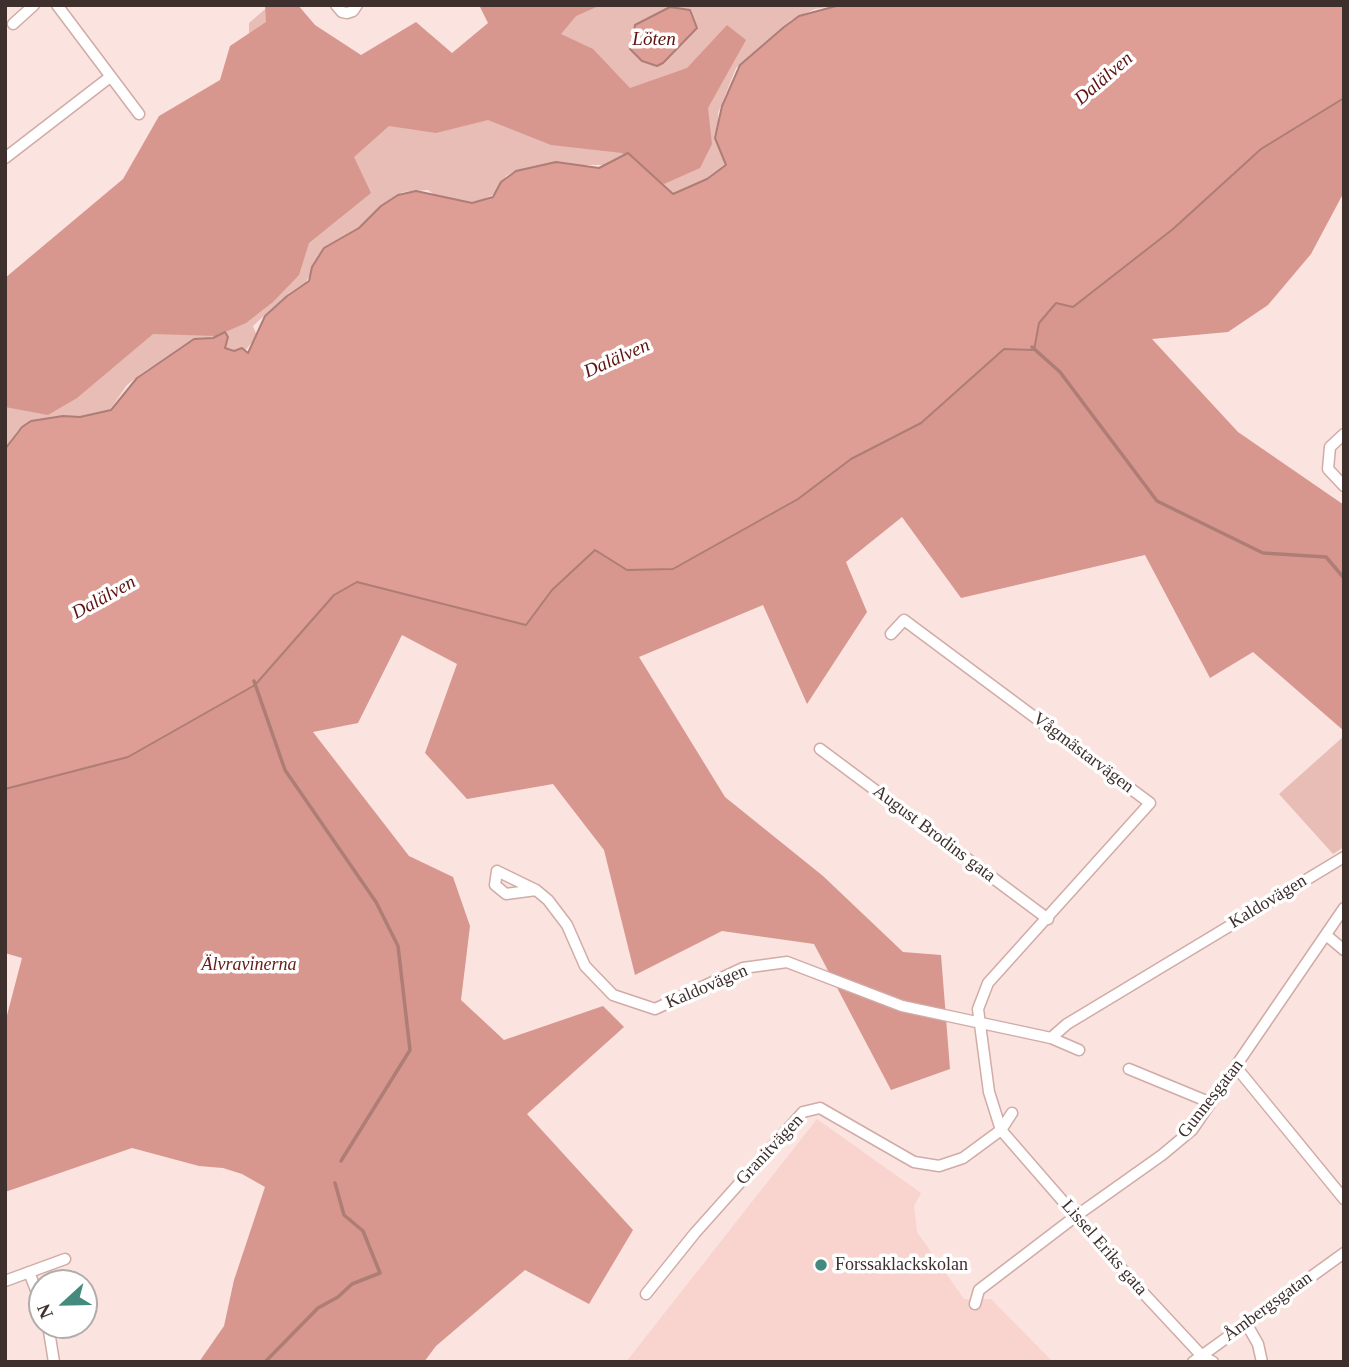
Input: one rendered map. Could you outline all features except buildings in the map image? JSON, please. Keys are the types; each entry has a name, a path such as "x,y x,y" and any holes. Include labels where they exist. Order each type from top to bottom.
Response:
{"street":[{"path":"13,24 34,5"},
{"path":"57,5 139,114"},
{"path":"336,5 342,12 347,13 354,11 357,5"},
{"path":"5,158 110,77"},
{"path":"1344,434 1331,447 1328,469 1344,486"},
{"name":"Vågmästarvägen","path":"891,634 904,620 1150,803 988,983 978,1009 980,1023"},
{"name":"August Brodins gata","path":"820,749 1048,919"},
{"name":"Kaldovägen","path":"1051,1038 1078,1018 1344,857"},
{"name":"Kaldovägen","path":"536,890 506,894 495,885 497,871 536,890 548,900 567,925 585,966 613,995 655,1009 743,968 787,962 902,1006 1051,1038 1079,1050"},
{"name":"Gunnesgatan","path":"975,1304 979,1290 1076,1216 1163,1155 1192,1130 1344,908"},
{"path":"1326,934 1344,950"},
{"path":"980,1023 989,1092 1001,1130"},
{"path":"1236,1068 1344,1199"},
{"path":"1129,1069 1209,1102"},
{"name":"Granitvägen","path":"646,1294 695,1233 803,1112 820,1108 914,1162 939,1166 963,1158 1001,1130 1012,1112"},
{"name":"Lissel Eriks gata","path":"1001,1130 1197,1359 1213,1362"},
{"name":"Åmbergsgatan","path":"1197,1359 1344,1253"},
{"path":"37,1269 65,1259"},
{"path":"5,1281 28,1272"},
{"path":"1246,1323 1258,1344 1262,1362"},
{"path":"50,1339 54,1362"}],"shaded area":[{"path":"270,5 322,38 409,80 553,5 840,5 815,9 791,20 736,68 718,113 720,144 728,166 720,182 668,193 606,165 550,165 513,172 506,176 497,193 477,202 449,206 428,190 403,192 380,206 364,226 349,237 323,249 306,282 289,293 253,326 257,336 244,352 229,354 222,340 215,336 206,341 187,343 127,385 109,411 91,417 18,430 5,449 5,301 147,188 249,43 249,23"},
{"path":"1344,736 1344,847 1333,854 1279,794"},
{"name":"Forssaklackskolan","path":"817,1119 921,1193 914,1206 917,1232 964,1299 991,1299 1053,1362 626,1362"}],"green space":[{"path":"265,5 298,5 315,25 361,55 416,22 452,53 488,23 479,5 601,5 576,16 561,34 593,49 630,88 687,68 727,25 746,40 708,108 712,144 700,168 664,184 622,153 551,145 488,120 436,133 389,126 354,157 371,193 309,243 299,275 273,302 246,323 216,336 153,334 77,398 48,415 5,407 5,278 123,179 159,116 220,80 230,46 266,22"},
{"name":"Älvravinerna","path":"1344,98 1344,192 1311,254 1268,305 1228,332 1152,339 1238,432 1344,505 1344,731 1253,652 1210,678 1145,555 961,598 902,517 846,562 867,612 807,704 763,605 639,657 725,797 823,876 903,952 941,955 950,1069 891,1090 814,944 722,931 635,975 604,850 553,784 467,799 425,753 457,664 402,635 358,723 313,732 409,856 453,877 470,926 461,1000 504,1040 603,1006 624,1027 527,1114 633,1230 589,1304 525,1270 436,1346 424,1362 199,1362 224,1326 234,1280 265,1187 242,1174 223,1168 199,1166 132,1148 5,1192 5,1023 22,958 5,953 5,789 128,757 255,685 334,595 357,582 526,625 552,590 595,550 627,570 798,499 851,459 921,423 1004,348 1039,323 1056,302 1173,229 1261,149"}],"water":[{"name":"Dalälven","path":"840,5 1344,5 1344,98 1261,149 1173,229 1073,307 1056,303 1039,323 1034,350 1004,349 921,423 851,459 798,499 673,569 627,570 595,550 552,590 526,625 357,582 334,595 255,685 128,757 5,789 5,449 22,427 31,421 63,416 80,417 111,410 137,378 194,339 213,338 225,332 228,337 225,348 234,351 242,348 248,353 265,316 309,281 312,267 324,248 359,228 381,206 398,195 416,191 472,203 493,197 501,182 516,171 556,162 599,168 628,153 673,194 707,179 726,165 715,138 722,106 740,65 799,16"},
{"name":"Löten","path":"670,7 690,10 697,28 663,63 657,66 642,61 630,49 635,25"}],"waterway":[{"path":"1032,347 1060,372 1157,501 1263,553 1326,557 1344,578"},
{"path":"254,681 285,770 376,902 398,946 410,1050 341,1161"},
{"path":"265,1362 318,1308 338,1297 352,1284 380,1273 363,1231 344,1215 335,1183"}],"place":[{"name":"Forssaklackskolan","path":"821,1265"}]}
